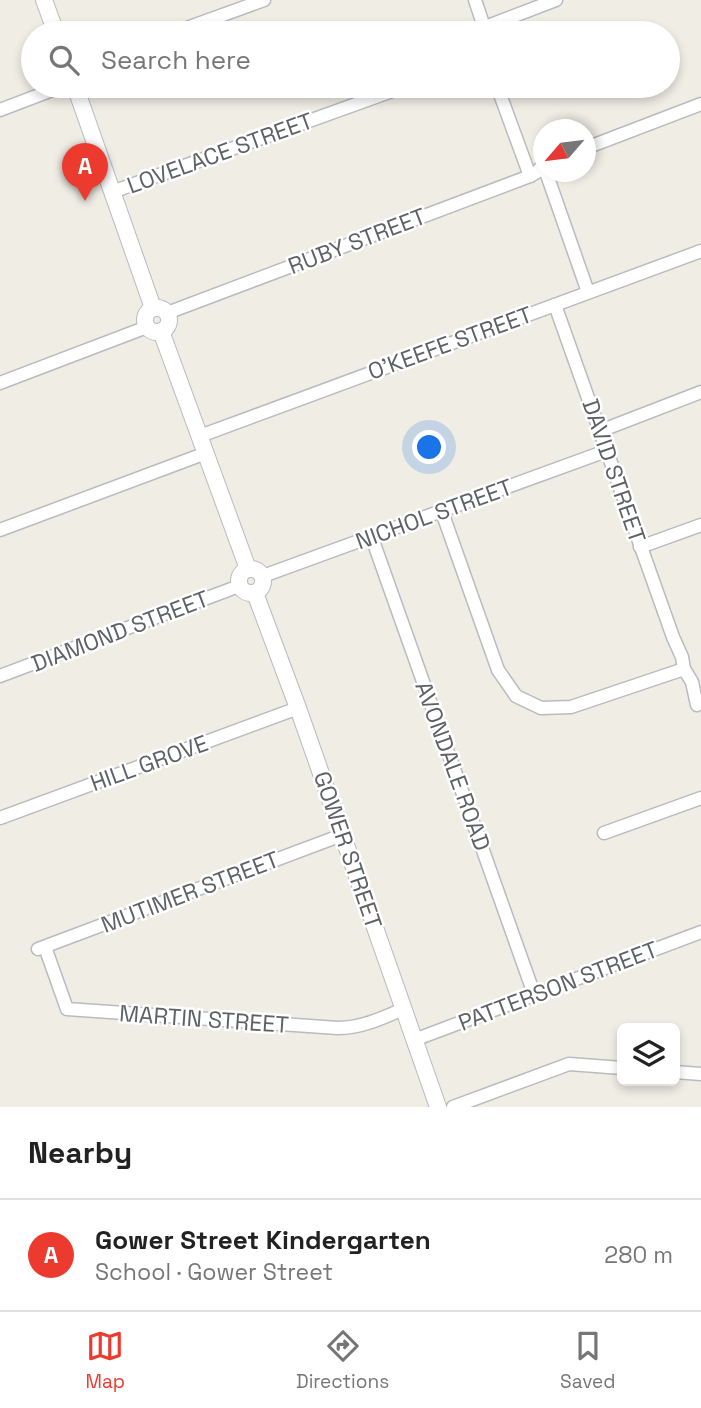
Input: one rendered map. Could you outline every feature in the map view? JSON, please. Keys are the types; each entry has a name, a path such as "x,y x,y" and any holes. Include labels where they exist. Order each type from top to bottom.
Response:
{"street":[{"path":"44,0 52,21"},
{"path":"206,21 264,0"},
{"path":"475,0 482,21"},
{"path":"506,21 556,0"},
{"path":"0,110 32,98"},
{"path":"79,98 112,192 160,310 146,314 144,318 154,329 262,587 255,593 246,593 239,586 240,575 255,573"},
{"name":"LOVELACE STREET","path":"112,192 373,98"},
{"path":"501,98 530,176"},
{"path":"596,144 701,104"},
{"name":"RUBY STREET","path":"160,310 533,174"},
{"path":"550,182 588,292"},
{"name":"O'KEEFE STREET","path":"200,436 701,251"},
{"name":"DAVID STREET","path":"555,305 640,547 682,657 681,670 692,682 699,711"},
{"path":"0,383 154,329"},
{"path":"600,431 701,392"},
{"name":"NICHOL STREET","path":"255,573 372,538 606,451"},
{"path":"0,530 206,453"},
{"path":"442,512 498,670 516,696 541,708 571,707 681,670"},
{"path":"640,547 701,524"},
{"name":"AVONDALE ROAD","path":"372,538 534,994"},
{"name":"DIAMOND STREET","path":"0,676 239,586"},
{"name":"GOWER STREET","path":"255,593 438,1107"},
{"name":"HILL GROVE","path":"0,818 298,708"},
{"path":"604,833 701,798"},
{"name":"MUTIMER STREET","path":"41,948 342,835"},
{"name":"PATTERSON STREET","path":"414,1040 701,932"},
{"name":"MARTIN STREET","path":"41,948 67,1009 338,1028 362,1025 403,1009"},
{"path":"453,1107 569,1065 617,1068"},
{"path":"680,1072 701,1074"}],"place":[{"name":"Gower Street Kindergarten","path":"85,201"}]}
